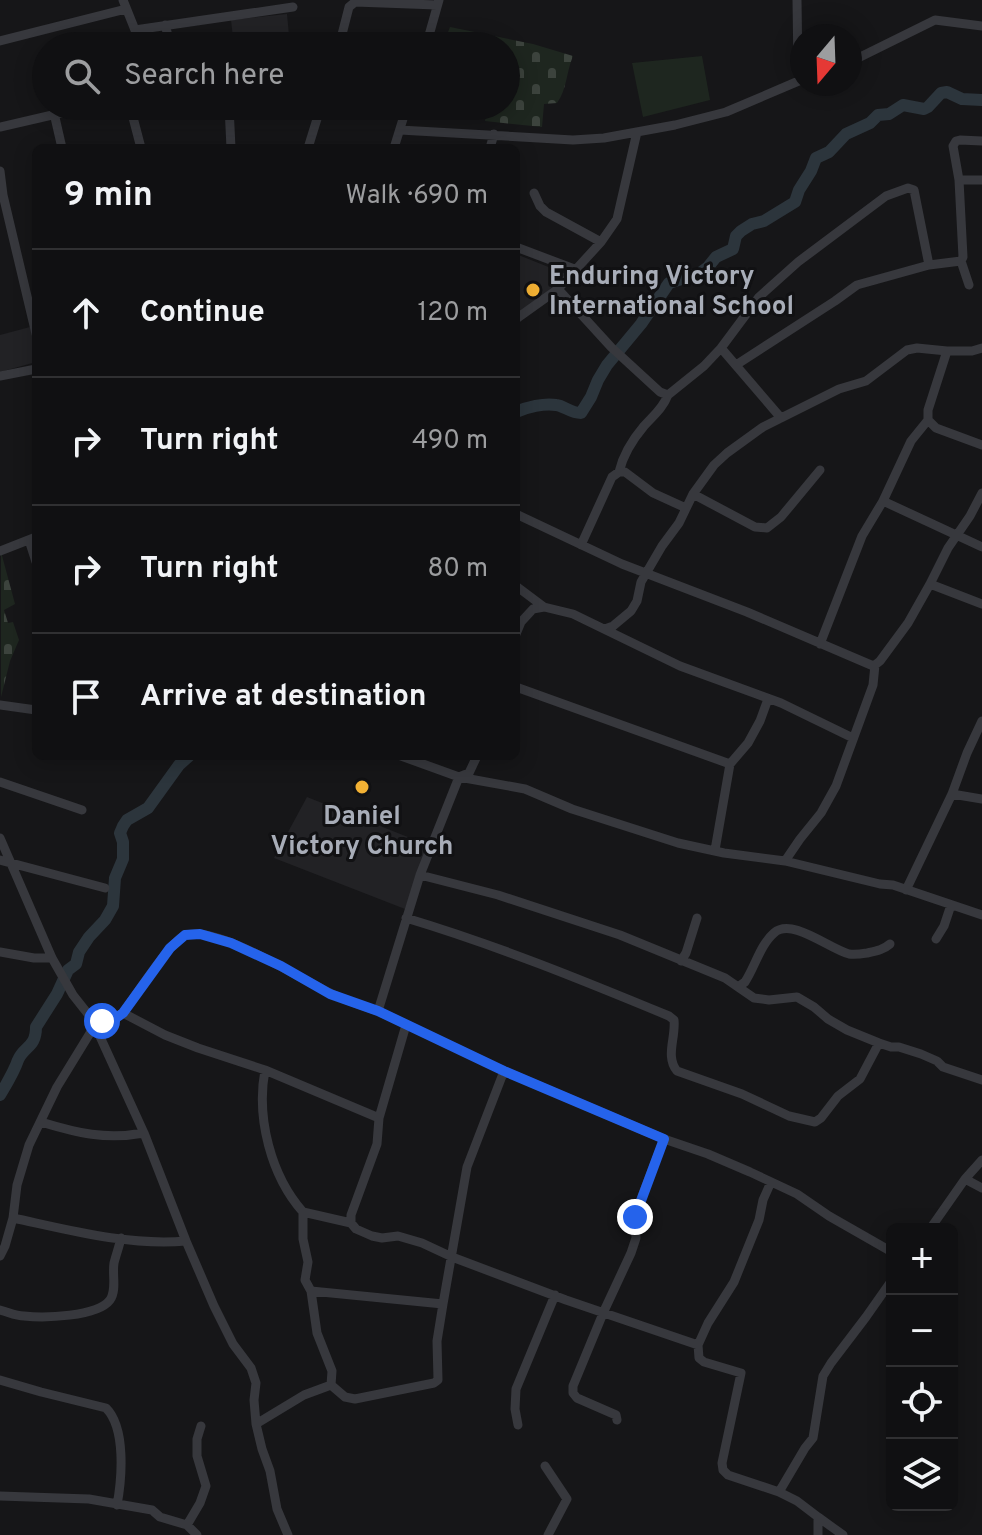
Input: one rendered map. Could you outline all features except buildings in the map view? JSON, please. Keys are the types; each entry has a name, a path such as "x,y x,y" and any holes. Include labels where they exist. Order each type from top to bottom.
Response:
{"street":[{"path":"797,0 797,24"},
{"path":"343,32 349,7 355,2 438,2 430,32"},
{"path":"0,41 125,5 135,30 293,7"},
{"path":"862,56 935,20 982,26"},
{"path":"165,25 167,32"},
{"path":"400,130 573,140 637,132 726,112 790,85"},
{"path":"0,127 32,119"},
{"path":"56,120 61,144"},
{"path":"134,120 140,144"},
{"path":"230,120 231,144"},
{"path":"309,144 317,120"},
{"path":"395,144 403,120"},
{"path":"520,316 558,289 577,270 617,219 637,132"},
{"path":"491,144 494,134"},
{"path":"969,285 961,261 959,180 953,146 960,140 982,141"},
{"path":"0,171 1,195 32,318"},
{"path":"959,180 982,180"},
{"path":"619,472 630,446 668,395 721,348 759,297 798,262 886,196 908,188 914,190 929,265"},
{"path":"534,193 546,212 601,242"},
{"path":"520,249 577,270"},
{"path":"736,365 857,285 929,265 961,261"},
{"path":"558,289 611,347 660,392 668,395"},
{"path":"721,348 781,418"},
{"path":"605,629 631,611 637,601 641,582 679,523 693,494 727,453 763,427 839,389 866,381 907,350 972,351 982,348"},
{"path":"820,644 862,536 883,501 911,441 928,420 928,410 947,351"},
{"path":"0,376 32,370"},
{"path":"928,420 936,428 982,445"},
{"path":"693,494 755,527 767,528 781,517 820,470"},
{"path":"581,545 612,477 619,472 625,472 653,493 686,508"},
{"path":"785,861 821,813 836,786 873,685 875,665 908,623 982,493"},
{"path":"883,501 982,547"},
{"path":"520,516 646,573 875,665"},
{"path":"0,551 32,539"},
{"path":"930,584 982,604"},
{"path":"520,589 544,607 573,614 680,666 795,710 853,738"},
{"path":"520,624 533,609 544,607"},
{"path":"520,688 730,764"},
{"path":"715,850 730,764 748,743 768,699"},
{"path":"0,705 32,709"},
{"path":"906,890 952,794 982,721"},
{"path":"412,760 459,777 525,789 572,809 678,843 785,861 906,890 982,915"},
{"path":"378,1011 420,875 459,777 469,773 475,760"},
{"path":"0,782 82,810"},
{"path":"952,794 982,799"},
{"path":"0,838 5,861 52,958 93,1022 144,1133 186,1241 233,1344 251,1368 256,1383 256,1424 277,1509 288,1535"},
{"path":"5,861 105,888"},
{"path":"420,875 498,895 620,935 725,978 754,998 797,997 847,1030 891,1047 921,1054 943,1067 982,1080"},
{"path":"936,939 951,905"},
{"path":"406,918 463,935 669,1016 674,1020 675,1027 671,1064 677,1071 742,1094 801,1120 815,1122 821,1118 838,1096 864,1074 879,1043"},
{"path":"681,961 697,918"},
{"path":"738,987 745,982 777,930 790,928 853,955 883,950 890,944"},
{"path":"93,1022 116,1018 123,1013 170,948 185,935 200,934 231,943 281,966 330,994 378,1011 504,1071 771,1182 797,1194 886,1249"},
{"path":"0,952 52,958"},
{"path":"123,1013 165,1035 265,1070 379,1118"},
{"path":"0,1256 13,1218 17,1185 29,1145 93,1022"},
{"path":"351,1223 351,1215 377,1144 379,1118 406,1025"},
{"path":"265,1070 261,1092 268,1142 278,1174 292,1200 303,1212 351,1223 356,1229 372,1236 398,1236 422,1243 452,1257 698,1345"},
{"path":"331,1385 345,1397 355,1399 438,1380 437,1341 467,1167 504,1071"},
{"path":"41,1122 94,1136 121,1137 144,1133"},
{"path":"617,1420 616,1415 577,1398 573,1386 631,1253 636,1238 635,1217 664,1139"},
{"path":"934,1223 982,1160"},
{"path":"965,1179 982,1188"},
{"path":"771,1182 734,1282 698,1345 699,1358 741,1373 723,1470 728,1475 797,1501 843,1535"},
{"path":"303,1212 303,1239 308,1262 305,1280 311,1291 317,1333 332,1371 331,1385"},
{"path":"13,1218 121,1238 164,1243 186,1241"},
{"path":"0,1310 21,1316 48,1317 83,1313 102,1307 114,1292 114,1265 121,1238"},
{"path":"779,1492 813,1438 823,1376 886,1289"},
{"path":"311,1291 443,1304"},
{"path":"518,1425 516,1389 555,1295"},
{"path":"0,1380 106,1408 113,1415 121,1474 117,1505"},
{"path":"256,1424 304,1395 331,1385"},
{"path":"187,1525 206,1486 197,1456 201,1426"},
{"path":"545,1466 567,1499 548,1535"},
{"path":"0,1496 89,1499 152,1510 160,1517 187,1525 197,1535"},
{"path":"818,1517 818,1535"}],"shaded area":[{"path":"287,14 289,32 232,32 231,20"},
{"name":"Enduring Victory International School","path":"520,256 566,274 533,305 520,313"},
{"path":"30,327 32,363 0,372 0,335"},
{"path":"307,797 428,845 405,909 274,858"}],"green space":[{"path":"450,27 474,32 448,32"},
{"path":"520,41 573,56 557,103 544,104 542,127 485,121 520,120"},
{"path":"702,56 710,100 643,117 632,63"},
{"path":"1,552 15,604 4,610 8,623 13,622 19,640 1,697"}],"waterway":[{"path":"520,411 551,405 581,413 607,365 669,283 700,273 716,257 733,249 736,236 741,231 795,202 816,158 829,152 846,134 870,123 878,115 889,114 903,105 924,109 941,93 982,100"},
{"path":"0,1095 20,1055 32,1043 36,1027 68,970 76,964 79,952 113,906 115,878 123,859 120,833 123,826 127,820 148,808 185,760"}],"place":[{"name":"Enduring Victory International School","path":"533,290"},
{"name":"Daniel Victory Church","path":"362,787"}],"route":[{"path":"102,1021 123,1013 170,948 185,935 200,934 231,943 281,966 330,994 378,1011 504,1071 664,1139 635,1217"}]}
